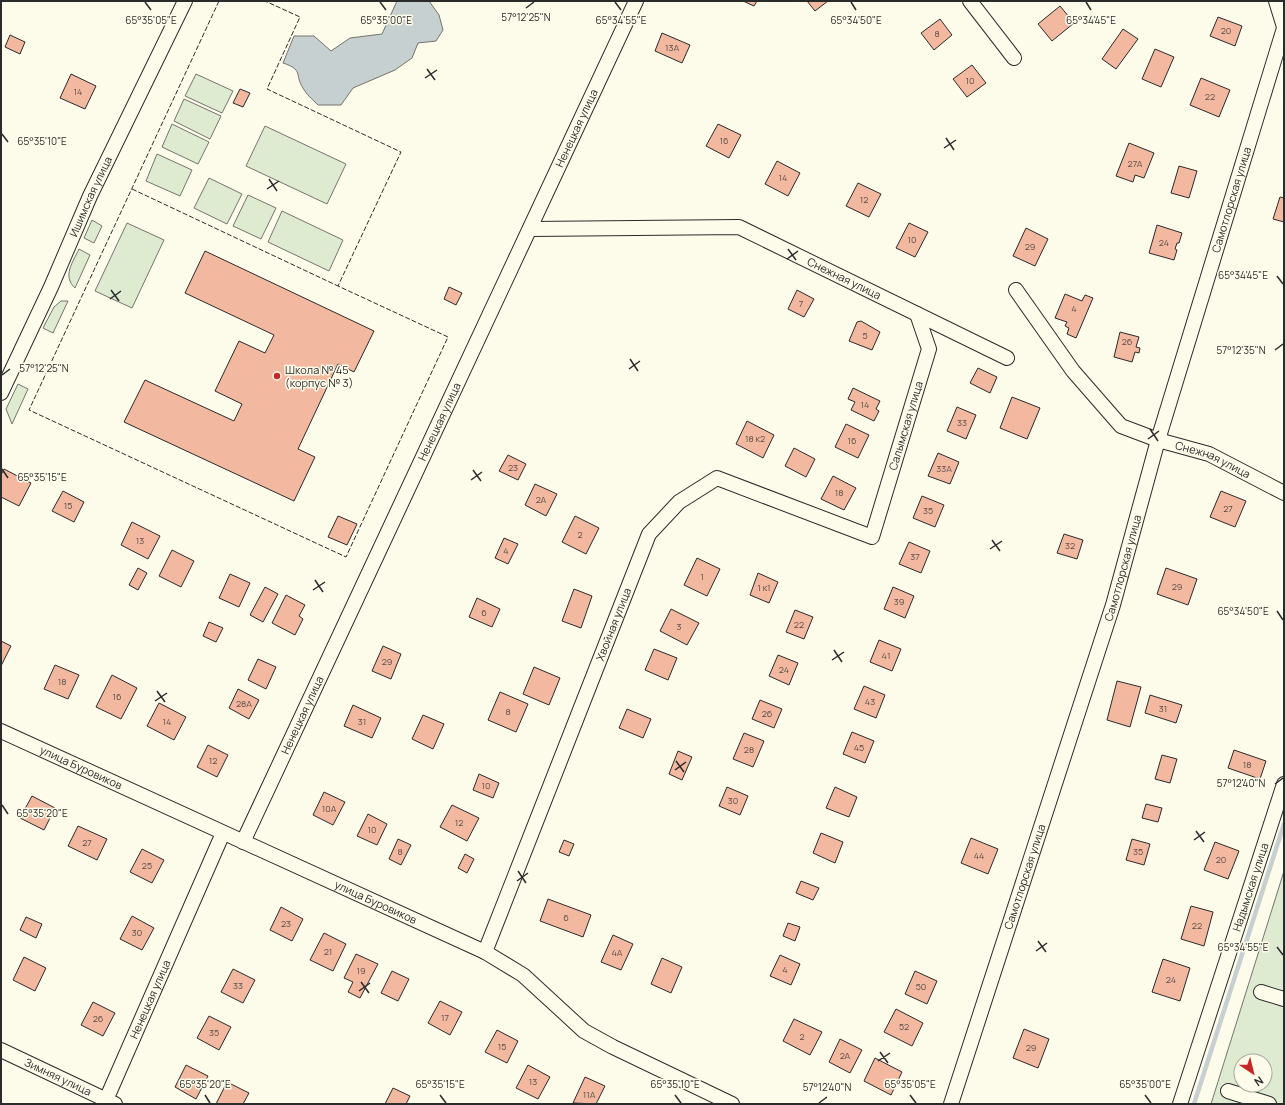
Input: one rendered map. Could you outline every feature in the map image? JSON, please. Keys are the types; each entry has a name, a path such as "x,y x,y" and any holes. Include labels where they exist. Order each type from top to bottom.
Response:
{"street":[{"name":"Ишимская улица","path":"1,393 51,287 90,196 185,1"},
{"name":"Ненецкая улица","path":"242,842 468,357 531,229 636,1"},
{"path":"970,1 1014,58"},
{"name":"Самотлорская улица","path":"951,1104 1113,605 1158,440 1284,27 1276,1"},
{"name":"Снежная улица","path":"531,229 739,227 1007,358"},
{"name":"Снежная улица","path":"1016,290 1073,371 1121,426 1158,440 1209,454 1284,493"},
{"name":"Салымская улица","path":"872,537 929,349 917,314"},
{"name":"Хвойная улица","path":"485,952 649,534 674,507 679,502 717,478 872,537"},
{"name":"улица Буровиков","path":"1,731 485,952 523,974 584,1031 613,1047 732,1104"},
{"name":"Надымская улица","path":"1180,1104 1284,784"},
{"name":"Ненецкая улица","path":"110,1102 224,833"},
{"path":"1261,992 1284,999"},
{"name":"Зимняя улица","path":"1,1050 110,1102"},
{"path":"1228,1091 1269,1104"}],"green space":[{"path":"196,74 233,91 222,113 185,96"},
{"path":"184,99 221,116 210,139 174,121"},
{"path":"172,124 209,142 198,164 162,147"},
{"path":"265,126 346,164 327,204 246,166"},
{"path":"157,154 192,170 180,196 146,181"},
{"path":"209,178 242,194 227,224 194,208"},
{"path":"248,195 276,208 261,239 233,226"},
{"path":"282,211 343,240 329,271 268,242"},
{"path":"92,220 102,226 94,243 84,238"},
{"path":"127,223 164,240 132,308 95,291"},
{"path":"79,249 90,255 75,288 69,279 69,274"},
{"path":"61,301 68,301 53,333 43,328 54,307"},
{"path":"18,384 28,389 12,424 6,409"},
{"path":"1284,871 1284,1104 1211,1104"}],"shaded area":[{"path":"397,1 429,1 439,15 443,30 436,41 418,43 412,58 395,70 353,88 341,105 318,105 304,90 296,70 283,63 294,36 314,36 331,51 350,38 382,34"}],"building":[{"path":"743,1 757,1 754,6"},
{"path":"807,1 828,1 815,11"},
{"path":"1060,6 1074,23 1052,41 1038,24"},
{"path":"1218,17 1242,26 1235,46 1210,36"},
{"path":"940,19 952,35 934,50 921,33"},
{"path":"1123,29 1138,39 1116,69 1102,59"},
{"path":"662,33 690,45 682,63 655,51"},
{"path":"10,35 25,42 20,54 5,47"},
{"path":"1155,49 1174,57 1161,87 1142,79"},
{"path":"972,65 986,83 967,97 953,79"},
{"path":"71,74 96,86 85,109 60,98"},
{"path":"1201,78 1230,90 1219,117 1190,105"},
{"path":"240,89 250,93 243,107 233,103"},
{"path":"718,124 741,135 729,158 706,146"},
{"path":"1129,143 1154,153 1144,178 1135,175 1133,182 1116,176"},
{"path":"777,161 800,173 788,196 765,184"},
{"path":"1179,166 1197,171 1189,198 1171,193"},
{"path":"858,183 881,194 869,217 846,206"},
{"path":"1280,197 1284,198 1284,222 1273,219"},
{"path":"909,223 928,232 915,257 896,248"},
{"path":"1157,225 1182,233 1179,243 1177,243 1175,249 1177,250 1174,260 1149,253"},
{"path":"1026,228 1048,239 1035,266 1013,256"},
{"name":"Школа № 45 (корпус № 3)","path":"205,251 374,331 354,372 338,364 298,449 315,457 294,501 124,422 145,380 234,421 242,404 215,391 239,341 265,353 274,335 185,293"},
{"path":"449,287 462,293 456,305 444,299"},
{"path":"797,290 814,299 804,317 788,309"},
{"path":"1065,294 1082,301 1085,295 1093,298 1076,338 1067,334 1069,328 1065,326 1067,322 1055,318"},
{"path":"861,321 880,332 872,350 849,341 857,322"},
{"path":"1120,332 1139,337 1136,347 1140,348 1139,353 1135,352 1132,362 1114,357"},
{"path":"978,368 997,377 990,393 970,383"},
{"path":"853,388 880,401 876,409 879,411 874,421 851,410 855,402 848,399"},
{"path":"1012,397 1040,408 1027,439 1000,428"},
{"path":"957,407 976,415 966,439 947,431"},
{"path":"747,421 774,435 763,458 736,444"},
{"path":"846,424 869,435 858,458 835,447"},
{"path":"794,448 815,459 806,477 785,466"},
{"path":"938,453 959,462 950,484 928,476"},
{"path":"508,455 526,464 518,480 499,471"},
{"path":"4,469 31,483 19,506 1,497 1,475"},
{"path":"833,476 856,488 844,510 821,499"},
{"path":"535,484 557,494 546,516 525,505"},
{"path":"63,491 84,502 74,522 52,511"},
{"path":"1221,491 1246,501 1235,527 1210,517"},
{"path":"922,496 944,505 935,527 913,518"},
{"path":"338,516 357,524 347,545 328,537"},
{"path":"575,516 599,528 586,554 562,542"},
{"path":"132,522 160,536 148,559 121,545"},
{"path":"1064,534 1083,540 1077,559 1057,553"},
{"path":"504,538 518,544 508,564 495,558"},
{"path":"909,542 930,551 921,573 899,564"},
{"path":"172,550 194,561 181,587 159,576"},
{"path":"697,558 720,569 707,596 684,585"},
{"path":"138,568 147,573 138,590 129,585"},
{"path":"1166,568 1197,579 1188,605 1157,594"},
{"path":"758,573 778,582 769,603 750,595"},
{"path":"230,574 250,583 239,607 219,598"},
{"path":"265,587 278,594 263,622 250,615"},
{"path":"893,587 914,596 905,618 884,609"},
{"path":"574,589 592,596 581,628 562,621"},
{"path":"286,595 305,605 299,616 303,619 295,635 272,623"},
{"path":"477,598 500,609 492,627 469,617"},
{"path":"671,609 699,623 687,645 660,631"},
{"path":"795,610 813,617 804,639 786,632"},
{"path":"209,622 223,628 216,642 203,636"},
{"path":"879,640 901,649 892,671 870,662"},
{"path":"1,641 11,646 1,666"},
{"path":"383,646 401,654 391,679 372,671"},
{"path":"654,649 677,658 668,680 645,670"},
{"path":"778,655 798,663 789,685 769,676"},
{"path":"258,659 276,667 266,689 248,680"},
{"path":"55,665 79,675 68,699 44,689"},
{"path":"534,667 560,678 549,705 523,694"},
{"path":"112,675 137,688 121,719 96,707"},
{"path":"1117,681 1141,687 1130,727 1107,720"},
{"path":"864,686 885,695 876,718 854,709"},
{"path":"238,689 259,700 249,719 229,708"},
{"path":"500,692 528,704 516,732 488,720"},
{"path":"1150,695 1182,705 1176,723 1145,713"},
{"path":"760,700 782,709 774,728 752,719"},
{"path":"159,703 186,717 174,740 147,726"},
{"path":"353,705 381,718 372,738 344,726"},
{"path":"627,709 651,719 643,738 619,728"},
{"path":"423,715 444,724 433,749 412,739"},
{"path":"852,732 874,741 865,763 843,754"},
{"path":"744,733 764,741 753,767 733,759"},
{"path":"208,745 228,755 217,777 197,767"},
{"path":"1234,750 1266,761 1260,779 1228,768"},
{"path":"678,751 692,757 682,780 669,774"},
{"path":"1162,755 1177,759 1170,783 1155,779"},
{"path":"479,774 499,783 493,798 473,790"},
{"path":"727,787 748,796 740,815 719,806"},
{"path":"835,787 857,797 849,817 826,808"},
{"path":"324,792 345,802 333,825 313,815"},
{"path":"32,796 55,808 44,830 20,818"},
{"path":"1146,804 1162,808 1158,822 1142,818"},
{"path":"452,805 479,818 467,841 440,827"},
{"path":"368,814 387,824 377,845 357,836"},
{"path":"78,826 107,839 97,860 68,846"},
{"path":"821,833 843,842 835,863 813,853"},
{"path":"971,838 998,849 988,874 961,863"},
{"path":"398,839 411,845 401,865 389,859"},
{"path":"1132,839 1150,844 1144,865 1126,860"},
{"path":"564,840 574,844 569,856 559,852"},
{"path":"1215,842 1239,851 1228,879 1204,870"},
{"path":"142,849 164,860 152,883 130,872"},
{"path":"465,854 474,859 467,873 458,868"},
{"path":"801,881 819,888 813,900 796,893"},
{"path":"548,899 591,915 583,937 540,921"},
{"path":"1191,906 1213,912 1204,946 1181,939"},
{"path":"281,907 303,919 292,941 270,930"},
{"path":"132,916 154,928 142,950 120,939"},
{"path":"26,917 42,924 36,938 20,930"},
{"path":"788,923 800,927 795,941 783,936"},
{"path":"324,933 346,944 333,971 310,960"},
{"path":"613,935 633,944 621,970 601,962"},
{"path":"356,954 378,964 360,998 348,992 353,982 344,978"},
{"path":"780,955 800,964 791,985 770,976"},
{"path":"24,957 46,968 35,991 13,980"},
{"path":"662,958 682,967 671,993 651,984"},
{"path":"1163,959 1190,968 1180,1001 1152,992"},
{"path":"233,969 255,980 243,1003 221,992"},
{"path":"392,971 409,979 398,1001 381,993"},
{"path":"915,971 937,981 927,1004 905,994"},
{"path":"440,1001 462,1012 450,1035 428,1023"},
{"path":"93,1002 115,1013 103,1036 81,1025"},
{"path":"896,1009 923,1023 912,1046 884,1032"},
{"path":"209,1016 231,1027 219,1050 197,1038"},
{"path":"794,1019 822,1032 810,1055 783,1041"},
{"path":"1024,1029 1049,1039 1038,1068 1013,1058"},
{"path":"497,1030 518,1041 507,1063 485,1052"},
{"path":"840,1039 862,1050 850,1073 829,1062"},
{"path":"875,1058 902,1072 891,1095 864,1081"},
{"path":"186,1065 208,1076 196,1099 175,1087"},
{"path":"528,1065 550,1077 538,1099 516,1088"},
{"path":"585,1077 605,1086 596,1104 573,1103"},
{"path":"227,1082 249,1093 243,1104 216,1104"},
{"path":"393,1088 410,1096 406,1104 385,1104"}],"waterway":[{"path":"1194,1104 1284,824"}],"fence":[{"path":"219,1 29,410 346,557 448,337 338,286 401,152 267,89 300,17 265,1"},
{"path":"132,189 338,286"}],"place":[{"name":"Школа № 45 (корпус № 3)","path":"277,376"}]}
